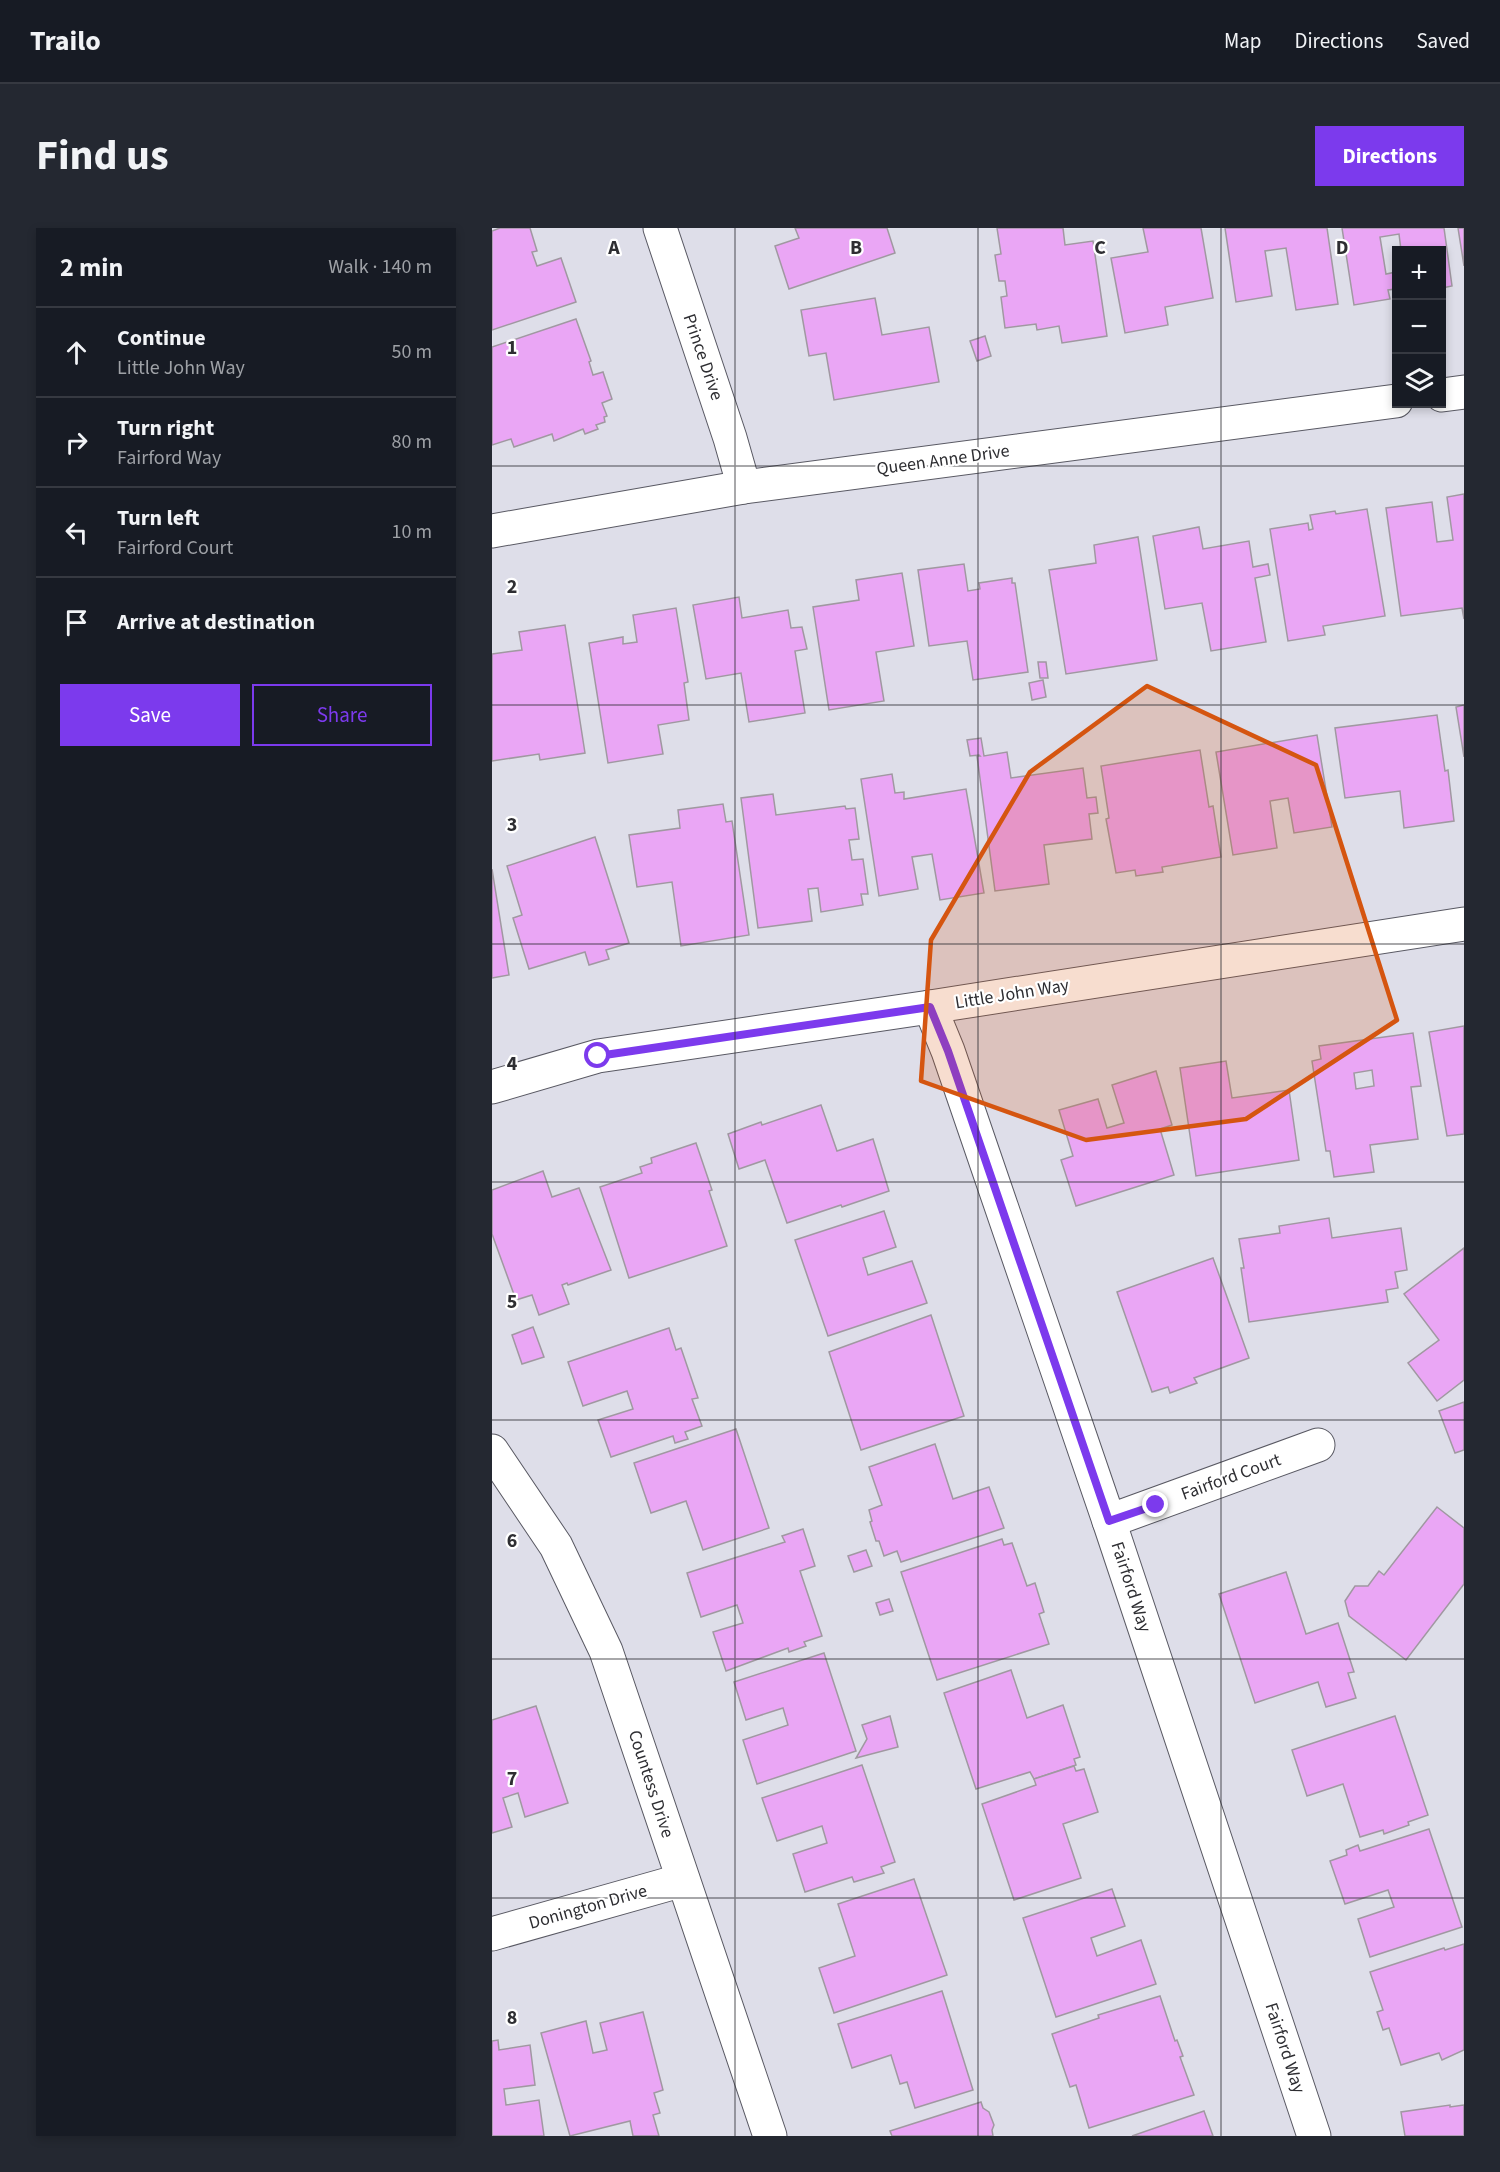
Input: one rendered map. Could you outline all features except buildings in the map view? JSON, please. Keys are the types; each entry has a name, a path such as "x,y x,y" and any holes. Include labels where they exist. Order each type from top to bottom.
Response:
{"street":[{"name":"Prince Drive","path":"660,228 744,487"},
{"path":"1446,394 1464,392"},
{"name":"Queen Anne Drive","path":"492,531 744,487 1392,402"},
{"name":"Little John Way","path":"492,1087 598,1056 1464,924"},
{"name":"Fairford Way","path":"930,1007 948,1051 1109,1521 1314,2136"},
{"name":"Fairford Court","path":"1109,1521 1318,1445"},
{"name":"Countess Drive","path":"492,1451 556,1546 606,1651 770,2136"},
{"name":"Donington Drive","path":"492,1934 683,1880"}],"highlighted area":[{"path":"1147,686 1316,765 1397,1020 1246,1119 1086,1140 921,1081 931,940 1030,772"}],"route":[{"path":"598,1056 930,1007 948,1051 1109,1521 1156,1505"}]}
